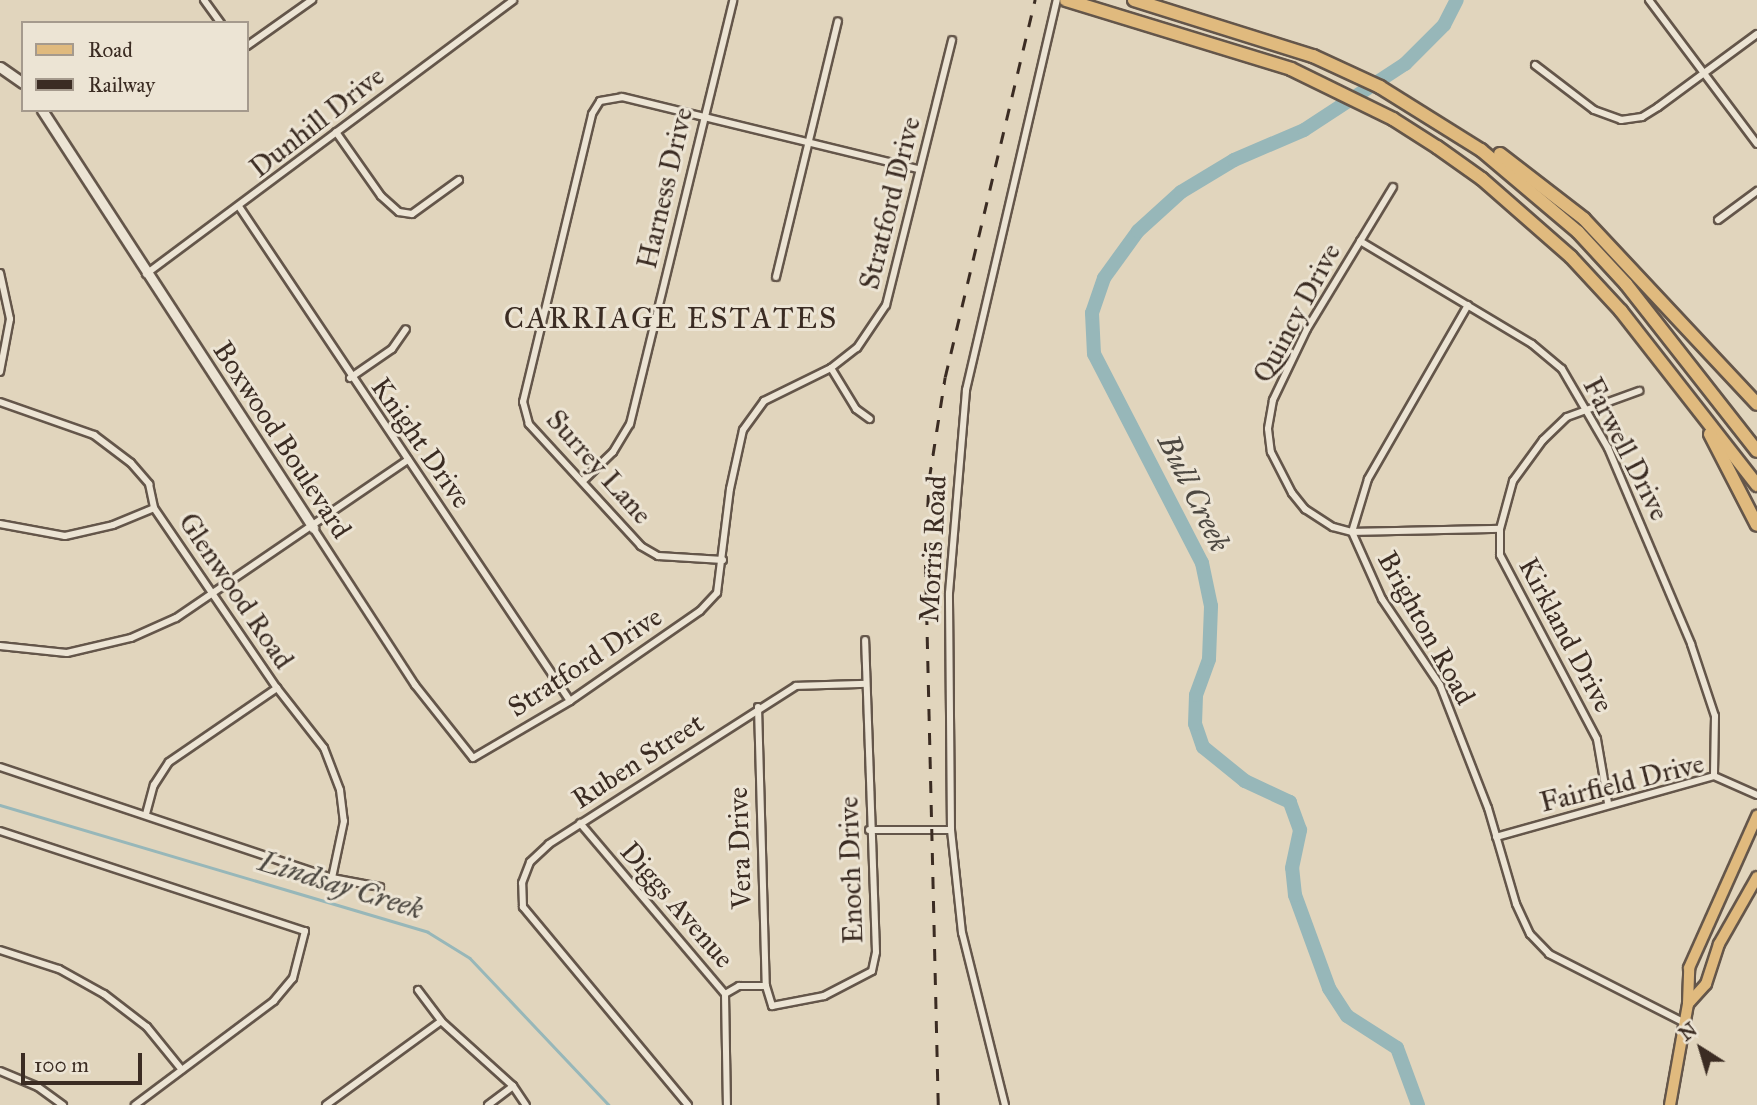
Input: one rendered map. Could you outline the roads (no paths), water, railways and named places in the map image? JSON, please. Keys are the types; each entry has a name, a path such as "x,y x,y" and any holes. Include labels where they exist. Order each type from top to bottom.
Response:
{"highway":[{"path":"1066,0 1291,69 1404,126 1482,179 1571,257 1621,311 1757,485"},
{"path":"1134,0 1313,56 1359,76 1427,112 1533,177 1584,219 1757,404"},
{"path":"1427,112 1510,172 1578,232 1626,284 1757,451"},
{"path":"1694,402 1757,525"}],"main road":[{"path":"1670,1105 1688,1004 1689,968 1757,816"},
{"path":"1688,1004 1706,984 1719,944 1757,877"}],"street":[{"path":"205,0 220,21"},
{"path":"248,45 312,0"},
{"name":"Dunhill Drive","path":"146,274 240,208 336,132 513,0"},
{"name":"Harness Drive","path":"584,480 613,452 630,424 701,117 733,0"},
{"name":"Morris Road","path":"1005,1105 962,933 951,830 949,593 966,390 1057,0"},
{"path":"1649,0 1757,145"},
{"path":"776,277 838,21"},
{"path":"1535,65 1594,110 1621,120 1642,117 1757,34"},
{"name":"Stratford Drive","path":"504,740 570,701 701,611 717,593 730,489 743,430 764,401 831,368 857,348 886,305 917,169 952,40"},
{"path":"0,67 21,82"},
{"name":"Surrey Lane","path":"701,117 622,97 600,101 592,114 523,402 529,424 584,480 642,546 658,556 723,559"},
{"name":"Boxwood Boulevard","path":"43,112 146,274 453,738 473,758 504,740"},
{"path":"701,117 917,169"},
{"path":"336,132 381,196 399,212 412,214 459,180"},
{"name":"Quincy Drive","path":"1393,187 1360,240 1283,378 1273,400 1268,429 1271,452 1292,493 1321,521 1352,532 1500,529"},
{"path":"1718,220 1757,191"},
{"name":"Knight Drive","path":"240,208 350,378 570,701"},
{"name":"Farwell Drive","path":"1360,240 1468,304 1562,369 1587,408 1664,575 1695,656 1715,716 1714,776"},
{"path":"0,273 10,319 0,372"},
{"name":"Brighton Road","path":"1468,304 1368,479 1352,532 1382,599 1440,685 1496,836 1516,904 1530,934 1549,954 1685,1023"},
{"path":"350,378 391,349 406,329"},
{"path":"831,368 856,409 870,419"},
{"name":"Kirkland Drive","path":"1608,803 1597,739 1500,555 1500,529 1513,481 1567,417 1639,391"},
{"name":"Glenwood Road","path":"0,402 77,428 112,447 149,484 154,508 277,688 324,748 340,790 344,821 332,878"},
{"path":"0,646 39,652 95,649 176,618 313,528 408,460"},
{"path":"0,524 65,536 154,508"},
{"name":"Enoch Drive","path":"766,986 772,1006 789,1004 824,996 872,971 876,952 869,830 865,640"},
{"name":"Ruben Street","path":"688,1105 523,907 522,883 530,862 580,823 758,707 796,686 865,684"},
{"path":"146,814 154,785 169,762 277,688"},
{"name":"Vera Drive","path":"758,707 766,986"},
{"path":"0,767 332,878 380,887"},
{"name":"Fairfield Drive","path":"1496,836 1714,776 1757,795"},
{"name":"Diggs Avenue","path":"580,823 725,993 727,1105"},
{"path":"869,830 951,830"},
{"path":"0,831 305,931 293,978 274,1001 135,1105"},
{"path":"0,950 59,969 104,994 147,1027 182,1070"},
{"path":"725,993 739,986 766,986"},
{"path":"418,990 441,1021 513,1086 526,1105"},
{"path":"327,1105 441,1021"},
{"path":"0,1072 38,1087 63,1105"},
{"path":"488,1105 513,1086"}],"waterway":[{"name":"Bull Creek","path":"1418,1105 1397,1048 1347,1016 1329,988 1295,895 1292,868 1300,830 1290,802 1245,781 1203,747 1195,724 1196,695 1209,659 1211,606 1202,563 1094,354 1092,313 1104,278 1138,231 1181,192 1234,160 1304,130 1405,64 1444,25 1457,0"},
{"name":"Lindsay Creek","path":"0,805 428,932 470,958 609,1105"}],"railway":[{"path":"938,1105 925,555 929,479 945,377 1035,0"}],"district":[{"name":"CARRIAGE ESTATES","path":"671,318"}]}
